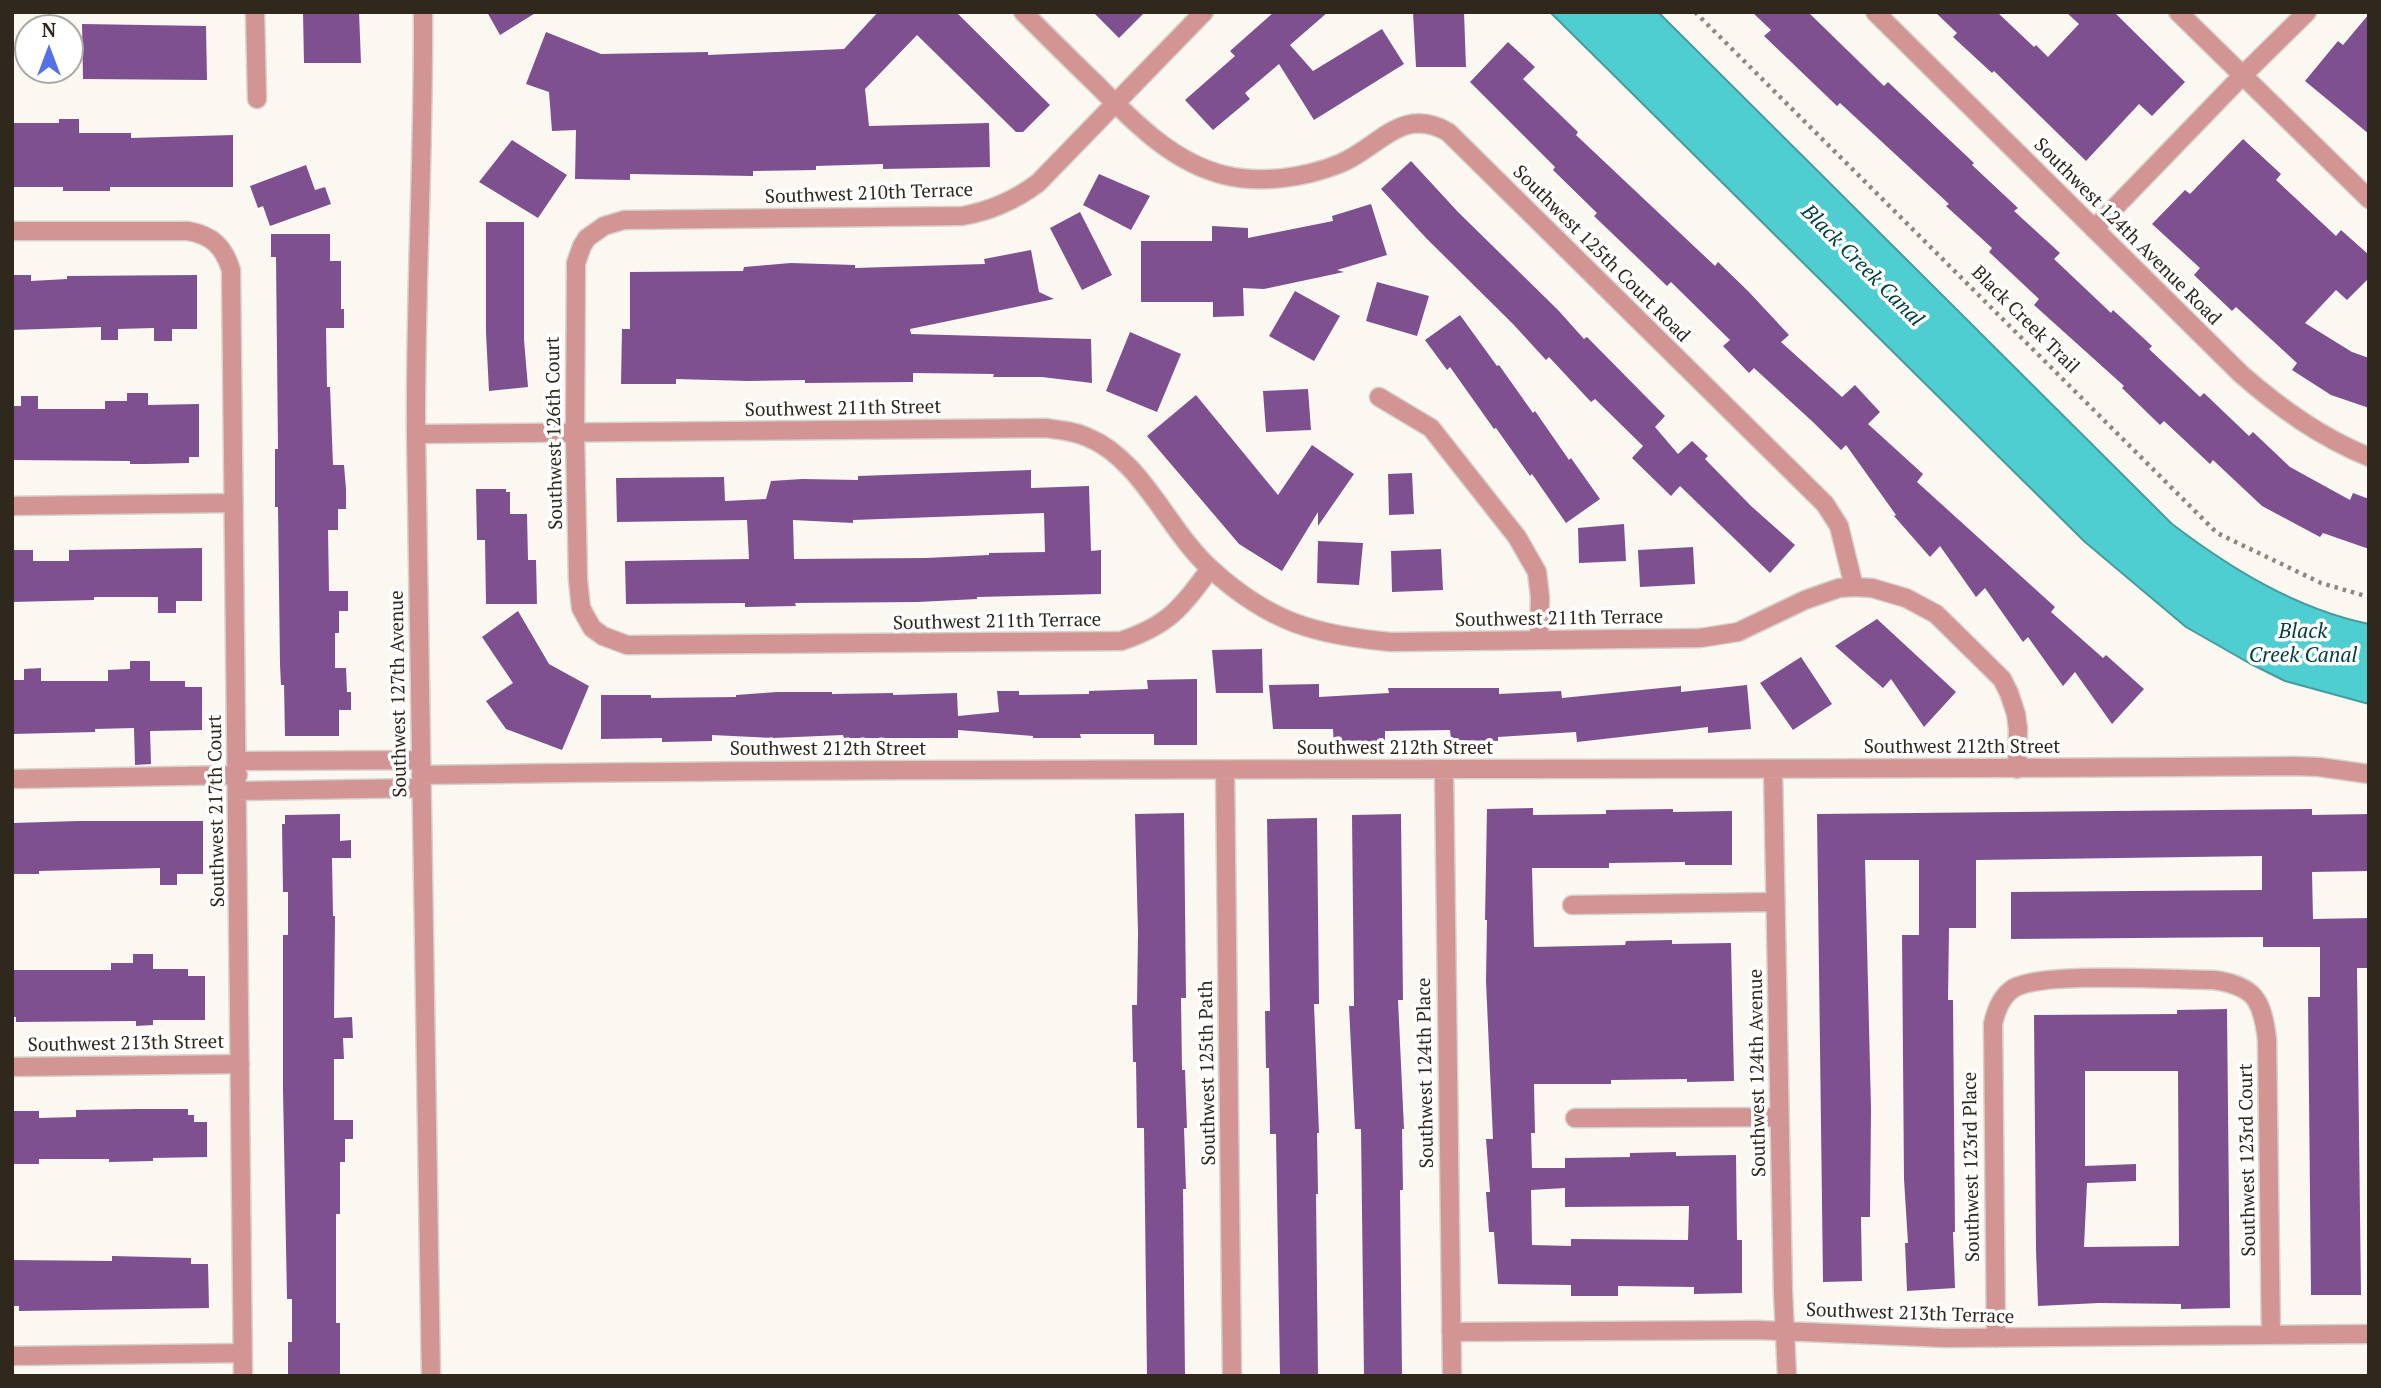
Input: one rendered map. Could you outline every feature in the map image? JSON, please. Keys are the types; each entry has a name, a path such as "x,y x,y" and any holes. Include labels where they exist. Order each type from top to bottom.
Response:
{"street":[{"path":"255,12 257,99"},
{"name":"Southwest 127th Avenue","path":"423,12 424,100 415,324 431,1376"},
{"name":"Southwest 125th Court Road","path":"1023,12 1149,135 1185,160 1224,176 1272,179 1324,170 1358,154 1391,130 1415,123 1426,123 1448,132 1825,504 1839,526 1854,587"},
{"name":"Southwest 210th Terrace","path":"587,238 604,226 624,220 962,216 1004,205 1038,183 1204,12"},
{"name":"Southwest 124th Avenue Road","path":"1875,12 2266,396 2325,437 2369,457"},
{"path":"2178,12 2369,199"},
{"path":"2094,229 2307,12"},
{"name":"Southwest 217th Court","path":"12,231 188,231 201,233 212,239 228,259 232,279 243,1376"},
{"name":"Southwest 126th Court","path":"587,238 579,253 575,276 575,433 579,595 581,608 592,628"},
{"path":"1379,397 1431,428 1517,537 1537,572 1540,597 1539,640"},
{"name":"Southwest 211th Street","path":"416,433 1045,428 1066,431 1088,437 1126,463 1210,569"},
{"path":"12,506 233,503"},
{"name":"Southwest 211th Terrace","path":"592,628 615,641 641,646 1121,641 1166,621 1187,601 1210,569 1274,616 1330,635 1391,642 1681,639 1738,632 1823,593 1854,587"},
{"path":"1854,587 1891,593 1936,614 2002,679 2010,693 2016,714 2017,769"},
{"name":"Southwest 212th Street","path":"12,779 421,774 2292,766 2369,774"},
{"name":"Southwest 125th Path","path":"1225,770 1232,1376"},
{"name":"Southwest 124th Place","path":"1444,770 1452,1376"},
{"name":"Southwest 124th Avenue","path":"1773,770 1787,1376"},
{"name":"Southwest 212th Street","path":"238,776 421,774"},
{"path":"1572,905 1775,902"},
{"name":"Southwest 123rd Court","path":"2003,997 2027,982 2068,979 2214,980 2232,983 2248,990 2262,1007 2267,1039 2271,1335"},
{"name":"Southwest 123rd Place","path":"1996,1338 1992,1041 1996,1011 2003,997"},
{"name":"Southwest 213th Street","path":"12,1067 240,1063"},
{"path":"1575,1118 1779,1117"},
{"name":"Southwest 213th Terrace","path":"1451,1332 1785,1331 1935,1338 2369,1334"},
{"path":"12,1356 242,1353"}],"path":[{"name":"Black Creek Trail","path":"1695,12 2217,533 2321,583 2369,597"}],"water":[{"name":"Black Creek Canal","path":"1550,12 1658,12 2172,524 2265,585 2316,608 2369,624 2369,704 2285,681 2249,663 2186,627 2085,542"}],"building":[{"path":"303,12 359,12 361,63 304,63"},
{"path":"487,12 537,12 500,35"},
{"path":"878,12 956,12 1050,105 1023,132 1016,132 917,35 865,89 869,126 989,123 990,167 883,169 883,164 816,166 816,170 753,171 753,176 630,174 630,180 575,179 576,130 552,131 549,92 526,84 546,32 601,54 708,52 708,55 844,49"},
{"path":"1093,12 1145,12 1119,38"},
{"path":"1274,12 1328,12 1290,45 1313,71 1382,29 1404,64 1314,120 1279,64 1245,93 1250,99 1213,130 1185,100 1235,56 1230,51"},
{"path":"1413,12 1464,12 1466,67 1416,67"},
{"path":"1752,12 1808,12 1884,86 1888,82 1974,163 1972,165 2018,208 2014,211 2060,253 2054,259 2111,313 2113,310 2152,346 2149,349 2200,397 2204,393 2249,436 2253,432 2290,467 2350,500 2353,493 2369,499 2369,549 2323,533 2320,537 2262,506 2213,460 2210,464 2164,421 2160,425 2122,388 2124,386 2034,305 2039,299 1989,252 1992,248 1946,206 1949,204 1840,103 1837,106 1764,36 1771,30"},
{"path":"1935,12 1997,12 2048,57 2079,24 2066,12 2114,12 2185,82 2152,116 2139,104 2086,161 1994,71 1992,73 1953,37 1957,33"},
{"path":"2369,14 2369,134 2305,81 2338,41 2343,45"},
{"path":"84,24 206,26 207,80 84,79"},
{"path":"1508,42 1535,67 1523,79 1578,132 1576,135 1715,266 1718,262 1748,291 1789,335 1781,342 1842,397 1855,385 1880,412 1868,424 1923,474 1917,482 2055,607 2051,612 2103,658 2106,655 2144,689 2112,724 2075,672 2063,686 2028,637 2023,642 1985,588 1976,597 1940,546 1930,557 1894,516 1896,515 1846,445 1841,450 1754,368 1749,373 1723,346 1730,340 1671,282 1667,286 1594,216 1597,213 1553,170 1555,167 1470,82"},
{"path":"59,119 79,119 79,133 131,133 131,138 233,135 233,187 110,187 110,191 63,191 63,187 12,187 12,123 59,123"},
{"path":"2243,139 2281,174 2276,180 2336,236 2341,230 2369,255 2369,278 2347,300 2336,290 2305,323 2352,352 2369,358 2369,408 2331,395 2292,370 2297,363 2236,307 2232,311 2194,275 2200,268 2152,224 2185,190 2190,194"},
{"path":"512,140 567,175 538,218 479,182"},
{"path":"1411,161 1584,339 1587,337 1665,416 1655,427 1678,454 1692,441 1708,456 1705,459 1751,506 1795,545 1770,573 1680,486 1671,496 1632,458 1643,446 1595,399 1591,402 1549,357 1546,360 1381,189"},
{"path":"306,165 315,190 325,187 331,204 270,226 263,206 258,208 250,186"},
{"path":"1099,174 1150,196 1131,230 1083,205"},
{"path":"1371,204 1387,255 1337,270 1344,272 1264,289 1243,288 1244,316 1213,317 1213,302 1141,302 1141,241 1212,241 1212,226 1248,228 1248,238 1333,221 1332,216"},
{"path":"1080,212 1112,275 1082,290 1050,228"},
{"path":"486,222 524,222 524,340 528,387 489,391"},
{"path":"271,234 330,234 330,261 341,261 341,309 344,309 344,328 326,328 333,465 344,465 346,489 346,509 338,509 338,530 328,530 329,591 348,591 348,611 339,611 339,633 335,633 335,668 346,668 347,692 351,692 351,710 339,710 339,736 285,736 284,685 281,685 280,665 278,507 275,507 275,449 278,449 276,257 271,257"},
{"path":"1031,250 1039,292 1054,299 910,329 911,334 1091,339 1092,383 1042,377 993,377 994,374 913,373 913,382 805,383 805,380 676,379 676,384 621,384 622,329 630,329 630,272 743,271 744,267 791,263 855,265 855,268 985,264 984,259"},
{"path":"12,275 31,275 31,281 67,279 67,276 197,275 197,329 172,329 172,341 154,341 154,328 118,329 118,340 101,340 101,327 12,330"},
{"path":"1377,282 1429,296 1417,336 1366,321"},
{"path":"1295,291 1340,316 1314,361 1269,336"},
{"path":"1460,315 1600,499 1566,523 1450,367 1447,370 1425,340"},
{"path":"1130,332 1181,354 1157,412 1106,391"},
{"path":"1308,389 1311,430 1266,432 1263,391"},
{"path":"127,393 148,393 148,405 199,404 199,457 189,457 189,463 148,464 130,464 130,461 12,460 12,406 21,406 21,396 38,396 38,409 105,409 105,401 127,401"},
{"path":"1196,395 1278,495 1312,445 1354,474 1318,526 1318,512 1282,571 1239,544 1147,436"},
{"path":"1031,470 1031,488 1089,486 1091,551 1101,550 1101,594 977,597 918,602 795,603 796,606 745,607 745,603 626,604 625,561 749,559 747,520 617,522 616,478 724,477 725,501 766,499 771,481 858,480 858,476","holes":["1044,513 1045,552 926,558 794,559 793,520 853,523 853,520"]},
{"path":"1412,473 1414,514 1389,515 1388,474"},
{"path":"476,489 506,489 506,492 510,492 510,514 527,514 528,560 536,560 537,604 486,604 485,540 477,540"},
{"path":"1624,524 1626,561 1579,563 1578,528"},
{"path":"1318,541 1363,543 1359,585 1317,583"},
{"path":"1693,547 1695,584 1640,587 1638,550"},
{"path":"202,548 202,601 176,601 176,613 158,613 158,597 94,597 94,600 12,602 12,550 33,550 33,561 69,561 69,550"},
{"path":"1441,549 1443,590 1392,592 1391,551"},
{"path":"518,611 549,664 589,686 562,750 506,729 486,701 513,683 482,637"},
{"path":"1877,619 1956,692 1924,727 1891,679 1883,688 1835,646"},
{"path":"1262,649 1263,693 1216,693 1212,650"},
{"path":"1801,657 1832,704 1793,730 1760,683"},
{"path":"130,661 150,661 150,681 185,681 185,687 202,687 202,730 150,731 151,764 135,765 134,728 12,734 12,680 24,680 24,669 41,668 41,681 108,681 108,670 130,669"},
{"path":"1197,679 1197,745 1154,745 1154,734 1080,734 1081,738 1033,738 958,730 958,738 844,738 843,735 773,738 712,735 712,741 601,739 601,695 651,695 651,698 736,697 777,692 893,695 957,693 958,716 999,712 997,691 1019,691 1019,695 1089,694 1089,691 1148,689 1147,680"},
{"path":"1319,684 1319,697 1389,693 1388,688 1499,688 1499,694 1561,691 1562,698 1681,686 1681,692 1747,685 1751,729 1708,733 1708,727 1577,742 1576,732 1498,737 1498,741 1451,740 1450,730 1385,731 1385,744 1334,747 1333,729 1273,729 1269,685"},
{"path":"1533,808 1533,815 1606,814 1606,810 1732,811 1732,865 1685,865 1685,862 1609,863 1609,868 1532,868 1534,947 1625,945 1626,941 1672,940 1672,944 1731,943 1734,1081 1611,1080 1611,1084 1534,1084 1535,1133 1531,1133 1532,1168 1565,1168 1565,1158 1630,1157 1630,1153 1676,1152 1676,1156 1736,1155 1737,1240 1742,1240 1742,1293 1694,1294 1694,1287 1618,1286 1618,1296 1571,1296 1571,1285 1498,1284 1494,1232 1489,1232 1486,1192 1490,1192 1486,1139 1493,1139 1486,981 1487,809","holes":["1565,1188 1565,1207 1689,1206 1688,1240 1571,1239 1571,1246 1532,1245 1531,1190"]},
{"path":"2312,809 2312,815 2369,814 2369,871 2312,872 2313,919 2369,918 2369,968 2357,968 2361,1295 2311,1295 2308,997 2320,997 2320,947 2263,947 2263,937 2011,939 2011,892 2262,890 2262,856 1976,860 1976,928 1949,928 1948,1000 1953,1000 1955,1288 1907,1291 1902,935 1919,935 1919,860 1865,860 1871,1109 1870,1217 1861,1217 1862,1281 1823,1282 1817,814"},
{"path":"1184,813 1186,998 1181,998 1182,1070 1185,1070 1187,1128 1184,1128 1186,1189 1183,1189 1185,1376 1147,1376 1144,1128 1137,1128 1136,1062 1133,1062 1132,1005 1137,1005 1138,933 1135,814"},
{"path":"340,814 340,841 351,840 351,858 332,858 335,916 334,1018 352,1017 353,1038 343,1038 344,1059 334,1059 334,1120 353,1120 353,1139 345,1139 345,1162 340,1162 340,1214 336,1214 336,1323 340,1323 340,1376 288,1376 288,1342 292,1342 292,1299 287,1299 283,935 288,935 288,892 283,892 282,824 285,824 285,815"},
{"path":"1401,814 1403,1000 1398,1000 1404,1129 1403,1190 1400,1190 1402,1376 1364,1376 1361,1129 1355,1129 1349,1006 1354,1006 1352,815"},
{"path":"1317,818 1319,1004 1314,1004 1319,1133 1316,1194 1318,1376 1280,1376 1276,1134 1270,1134 1269,1068 1266,1068 1265,1011 1270,1011 1267,819"},
{"path":"203,821 203,874 177,874 177,885 160,885 160,868 12,874 12,823"},
{"path":"133,954 153,954 153,969 188,969 188,976 205,976 205,1020 153,1020 153,1025 136,1026 136,1021 16,1022 16,1017 12,1017 12,970 111,970 111,963 133,963"},
{"path":"2227,1009 2230,1308 2181,1309 2181,1304 2099,1303 2038,1306 2034,1015 2177,1014 2177,1010","holes":["2085,1071 2178,1071 2179,1246 2084,1247 2087,1183 2136,1181 2136,1164 2085,1166"]},
{"path":"188,1109 188,1115 194,1115 194,1122 207,1122 207,1157 109,1162 109,1159 39,1159 39,1164 12,1164 12,1111 39,1111 39,1118 76,1117 76,1110"},
{"path":"112,1256 191,1258 191,1264 208,1264 209,1308 19,1311 19,1306 12,1306 12,1260 112,1261"}]}
